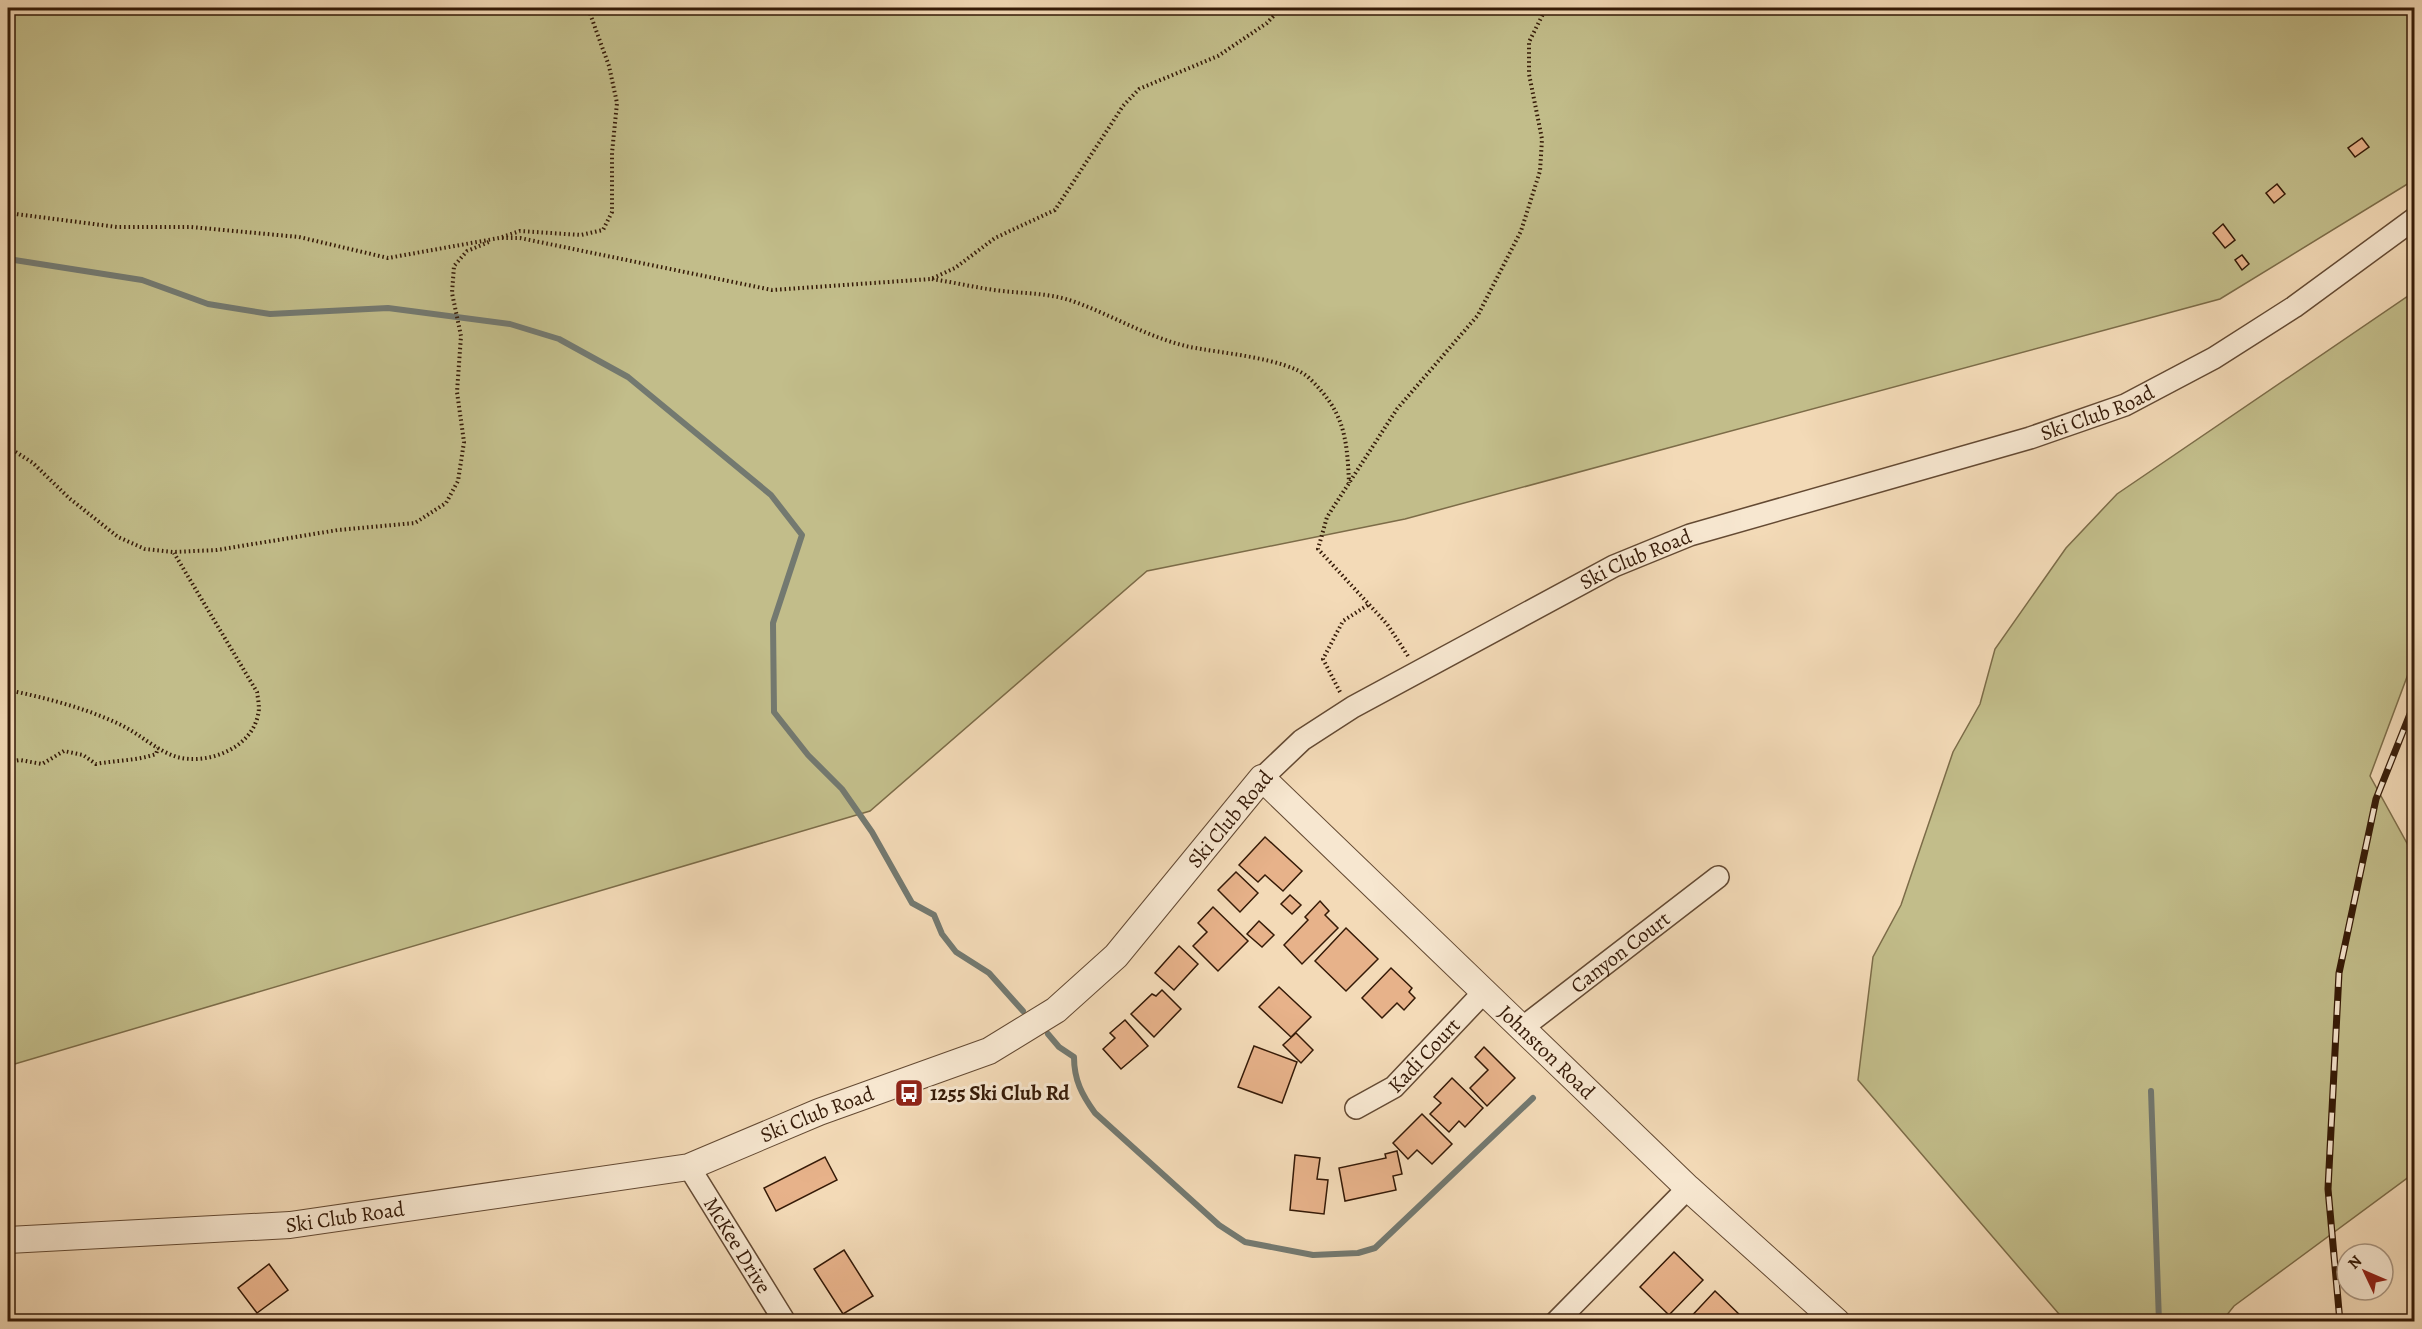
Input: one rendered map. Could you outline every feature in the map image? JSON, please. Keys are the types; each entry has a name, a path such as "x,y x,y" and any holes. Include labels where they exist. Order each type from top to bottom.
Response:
{"street":[{"name":"Ski Club Road","path":"8,1240 290,1225 689,1167 819,1112 989,1051 1056,1010 1116,956 1262,778 1302,740 1353,707 1614,566 1690,535 2030,438 2125,405 2214,358 2294,307 2415,219"},
{"name":"Johnston Road","path":"1262,778 1688,1188 1837,1322"},
{"name":"Canyon Court","path":"1522,1028 1718,877"},
{"name":"Kadi Court","path":"1356,1108 1394,1087 1484,993"},
{"name":"McKee Drive","path":"689,1167 785,1322"},
{"path":"1556,1322 1688,1188"}],"path":[{"path":"8,447 33,463 69,498 118,537 145,549 173,552 217,550 338,530 415,523 446,503 458,481 464,442 457,392 459,330 454,303 454,266 467,251 520,231 581,235 603,230 612,212 612,153 616,102 609,66 588,8"},
{"path":"931,279 956,268 995,238 1055,210 1123,106 1139,89 1218,56 1268,23 1281,8"},
{"path":"1419,673 1387,624 1318,549 1327,517 1397,409 1478,315 1521,231 1540,171 1542,139 1529,74 1529,42 1543,14 1555,8"},
{"path":"8,213 117,227 191,227 299,237 388,258 499,238 520,238 772,290 931,279 996,290 1038,292 1075,302 1149,334 1188,347 1262,359 1306,375 1336,408 1347,444 1349,483"},
{"path":"8,690 52,699 121,725 176,757 199,760 231,750 252,730 258,715 257,692 173,552"},
{"path":"1353,707 1334,685 1323,659 1343,621 1368,605"},
{"path":"8,762 20,760 42,764 64,751 83,755 96,764 111,761 134,761 156,754 158,748"}],"shaded area":[{"path":"8,8 2414,8 2414,180 2220,299 1405,519 1147,571 870,811 8,1066"},
{"path":"2414,292 2414,658 2370,776 2414,856 2414,1173 2234,1306 2222,1321 2065,1321 1858,1080 1873,957 1901,905 1953,752 1980,704 1995,649 2066,548 2117,494"}],"building":[{"path":"2362,138 2369,147 2355,157 2348,148"},
{"path":"2277,184 2285,194 2274,203 2266,193"},
{"path":"2223,224 2235,240 2225,248 2213,233"},
{"path":"2242,255 2249,264 2242,270 2235,260"},
{"path":"1265,837 1302,871 1283,891 1265,875 1258,882 1239,865"},
{"path":"1236,872 1258,893 1240,912 1218,890"},
{"path":"1290,895 1301,905 1292,914 1281,904"},
{"path":"1320,901 1329,911 1325,915 1338,928 1302,964 1284,945 1308,920 1305,917"},
{"path":"1213,907 1248,941 1218,971 1193,946 1207,932 1198,923"},
{"path":"1259,921 1274,935 1262,947 1247,934"},
{"path":"1346,928 1378,959 1346,991 1315,961"},
{"path":"1179,946 1198,964 1174,990 1155,973"},
{"path":"1391,968 1412,988 1409,992 1415,998 1404,1010 1397,1003 1382,1018 1362,998"},
{"path":"1279,987 1311,1017 1291,1037 1259,1007"},
{"path":"1162,990 1181,1009 1154,1037 1131,1014 1152,994 1156,996"},
{"path":"1125,1020 1148,1046 1121,1069 1103,1049 1115,1038 1110,1033"},
{"path":"1296,1033 1313,1050 1301,1063 1283,1045"},
{"path":"1254,1046 1297,1062 1282,1103 1238,1087"},
{"path":"1484,1047 1515,1078 1487,1106 1470,1088 1488,1070 1475,1057"},
{"path":"1452,1078 1483,1108 1465,1127 1459,1121 1449,1132 1430,1114 1441,1103 1434,1097"},
{"path":"1422,1114 1452,1144 1432,1164 1417,1150 1408,1159 1393,1143"},
{"path":"1397,1151 1402,1174 1393,1176 1396,1190 1345,1201 1339,1168 1386,1158 1385,1154"},
{"path":"1295,1155 1320,1158 1317,1179 1328,1180 1324,1214 1290,1210"},
{"path":"825,1157 837,1180 776,1211 764,1188"},
{"path":"844,1250 873,1296 843,1314 814,1269"},
{"path":"1674,1252 1703,1280 1669,1315 1640,1287"},
{"path":"269,1264 288,1290 257,1313 238,1288"},
{"path":"1715,1291 1744,1319 1741,1322 1686,1322"}],"waterway":[{"path":"8,259 142,280 208,304 270,314 388,308 510,324 559,339 628,377 771,495 802,535 773,623 774,712 808,755 842,789 872,832 912,903 934,915 942,934 956,952 989,973 1023,1011"},
{"path":"1048,1034 1059,1047 1074,1057 1075,1073 1080,1087 1095,1113 1219,1225 1245,1242 1313,1255 1358,1253 1375,1248 1533,1098"},
{"path":"2151,1091 2159,1322"}],"railway":[{"path":"2340,1322 2328,1189 2339,973 2376,799 2414,704"}],"place":[{"name":"1255 Ski Club Rd","path":"909,1093"}]}
